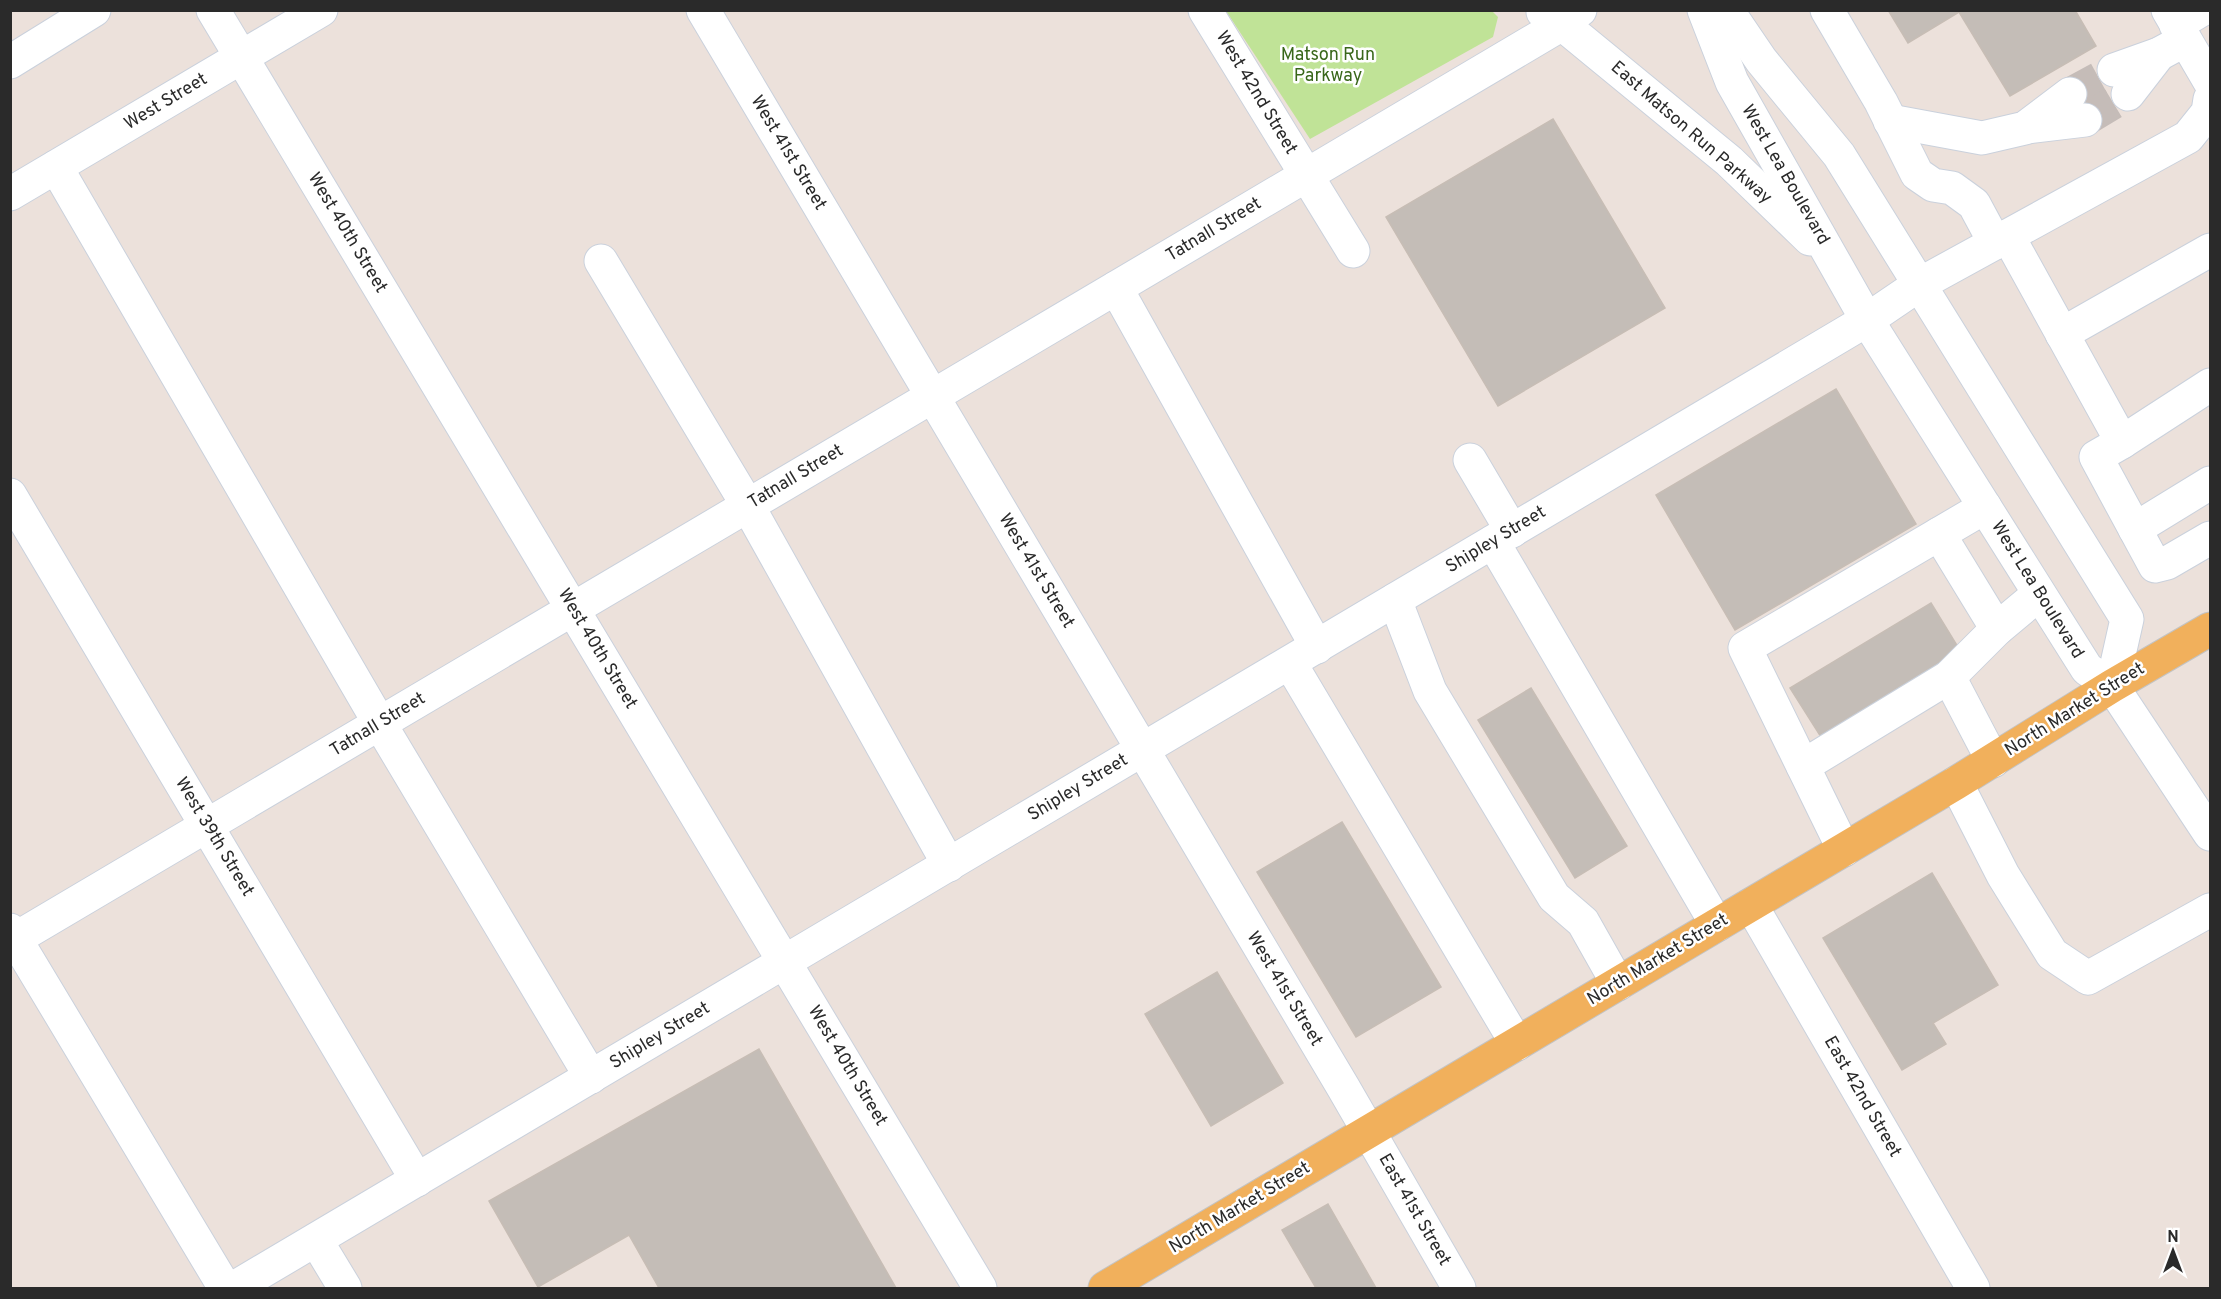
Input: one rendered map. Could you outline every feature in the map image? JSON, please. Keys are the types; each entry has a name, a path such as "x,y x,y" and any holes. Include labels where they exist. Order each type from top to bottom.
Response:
{"main road":[{"name":"North Market Street","path":"1105,1288 1844,850 2112,686 2211,629"}],"street":[{"path":"10,62 94,10"},
{"name":"West 40th Street","path":"213,10 980,1288"},
{"name":"West Street","path":"10,194 321,10"},
{"name":"West 41st Street","path":"703,10 1369,1132"},
{"name":"West 42nd Street","path":"1205,10 1353,251"},
{"name":"West Lea Boulevard","path":"1704,10 1732,82 1867,320 2087,669 2112,686"},
{"path":"1726,10 1761,60 1839,155 2127,619 2112,686 2211,834"},
{"path":"1827,10 1890,121 1917,174 1933,185 1952,188 1974,204 2002,239 2062,334 2109,450 2135,529 2155,566 2167,563 2211,538"},
{"name":"Tatnall Street","path":"12,937 207,826 1306,176 1561,15"},
{"name":"East Matson Run Parkway","path":"1561,15 1729,161 1835,263"},
{"path":"2118,77 2178,28 2210,101"},
{"name":"Shipley Street","path":"234,1288 1867,320 1920,284 2188,137 2210,101"},
{"path":"1890,121 1982,138 2025,128 2075,102"},
{"path":"56,167 380,724 591,1077"},
{"path":"2062,334 2211,250"},
{"path":"601,261 748,506 949,865"},
{"path":"1116,288 1303,655 1517,1044"},
{"path":"2109,450 2211,385"},
{"path":"1470,460 1502,537 1717,925"},
{"path":"2135,529 2211,483"},
{"name":"West 39th Street","path":"10,495 417,1180"},
{"path":"1844,850 1745,648 1985,507"},
{"path":"1939,534 1997,629"},
{"path":"1803,766 1949,676 1997,629 2039,594"},
{"path":"1395,600 1430,691 1554,897 1582,922 1618,984"},
{"path":"1949,676 1992,761"},
{"path":"1956,783 2003,875 2052,954 2088,978 2211,910"},
{"name":"East 42nd Street","path":"1751,905 1973,1288"},
{"path":"12,937 225,1288"},
{"name":"East 41st Street","path":"1369,1132 1460,1288"},
{"path":"316,1240 336,1285"}],"green space":[{"name":"Matson Run Parkway","path":"1226,11 1492,11 1498,17 1493,37 1310,139"}],"building":[{"path":"1888,10 2075,10 2096,46 2010,96 1959,12 1908,43"},
{"path":"1553,119 1665,308 1498,406 1386,217"},
{"path":"1836,389 1916,524 1735,630 1656,495"},
{"path":"1931,603 1961,652 1821,737 1790,688"},
{"path":"1531,688 1627,846 1575,878 1478,720"},
{"path":"1342,822 1441,987 1356,1037 1257,872"},
{"path":"1932,873 1998,985 1933,1023 1946,1044 1902,1070 1823,938"},
{"path":"1217,972 1283,1083 1211,1126 1145,1014"},
{"path":"759,1049 896,1288 659,1288 629,1235 538,1287 489,1201"},
{"path":"1328,1204 1376,1288 1316,1288 1282,1230"}],"tunnel":[{"path":"2070,94 2114,70"},
{"path":"2085,120 2128,94"}]}
